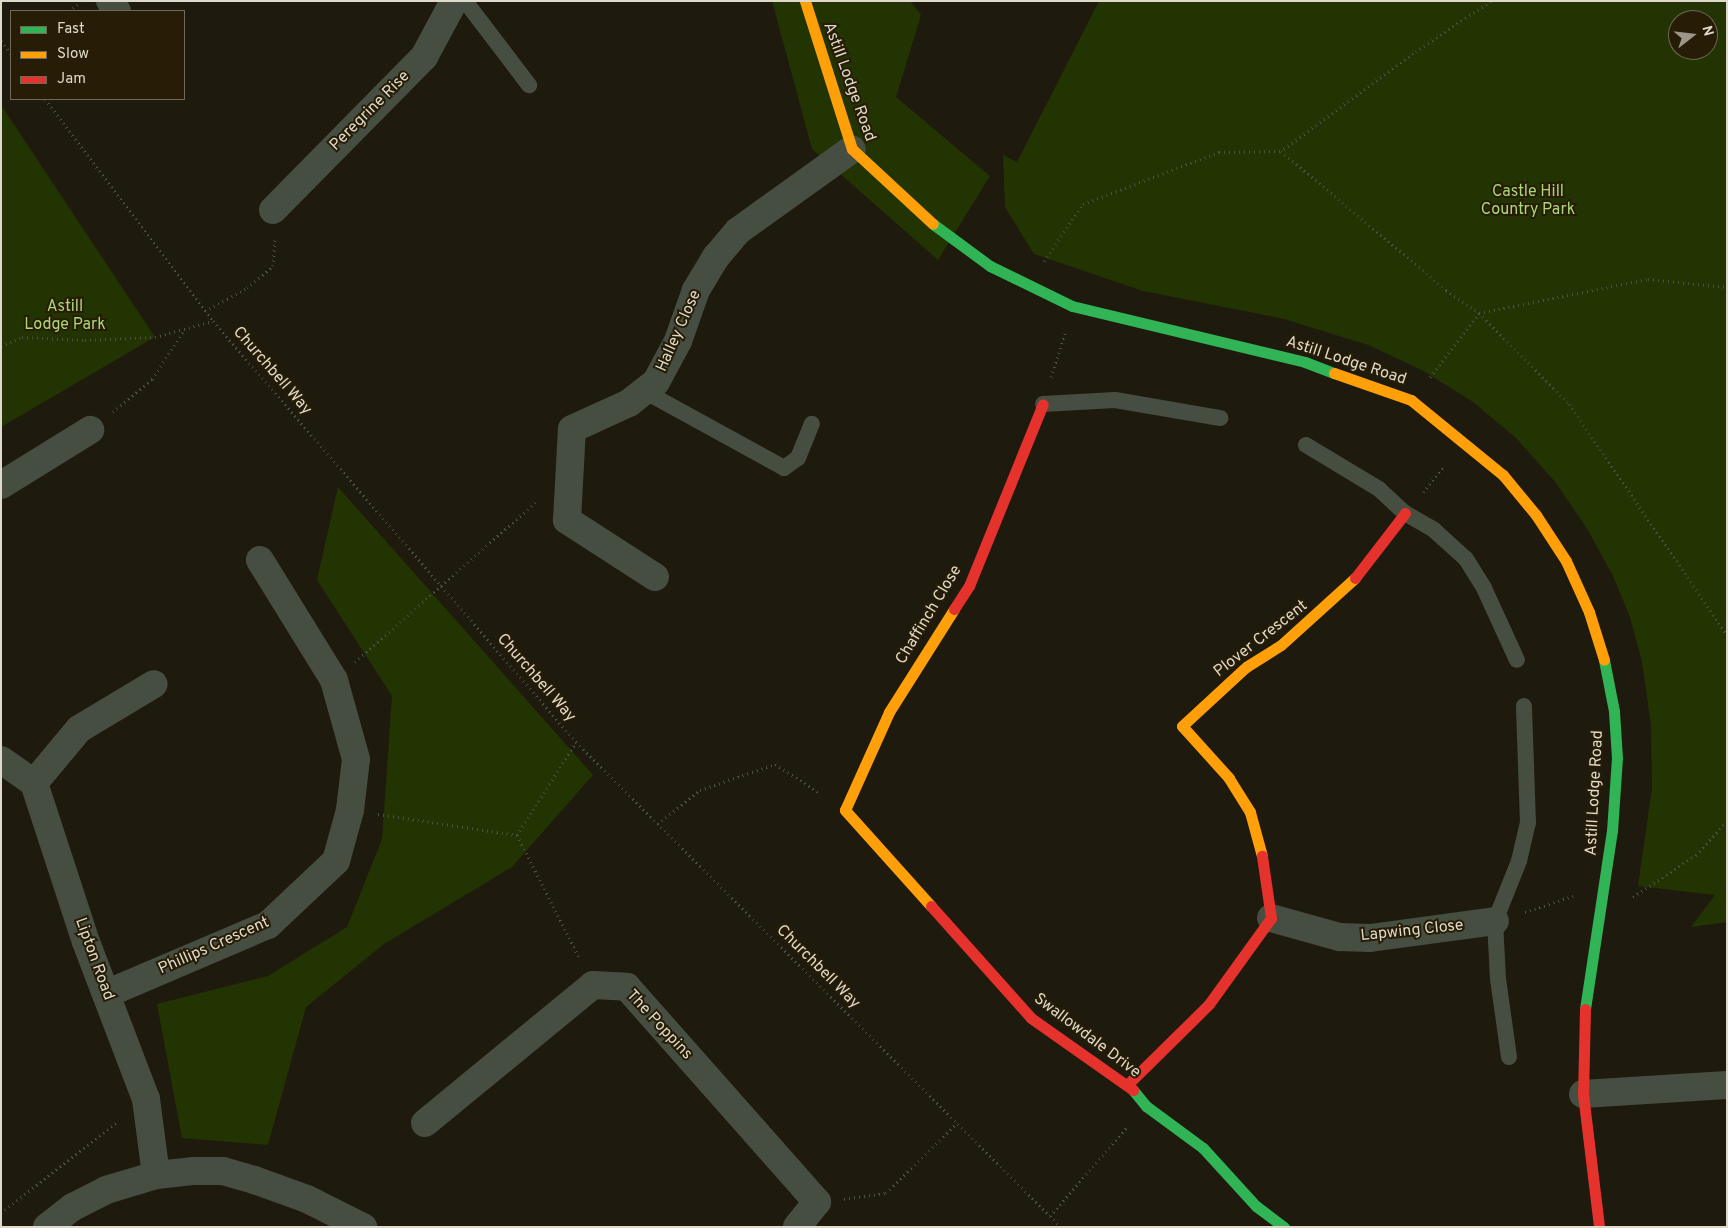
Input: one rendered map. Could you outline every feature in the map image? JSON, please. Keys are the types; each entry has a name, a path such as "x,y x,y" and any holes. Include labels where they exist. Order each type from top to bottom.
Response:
{"street":[{"name":"Peregrine Rise","path":"273,210 424,57 454,1"},
{"name":"Astill Lodge Road","path":"805,1 852,149 922,216 990,266 1027,286 1072,306 1305,362 1411,400 1464,441 1503,475 1536,515 1566,561 1589,612 1606,667 1614,711 1617,758 1604,896 1584,1019 1583,1094 1599,1227"},
{"name":"Halley Close","path":"655,577 567,520 572,429 629,403 656,382 678,341 696,290 716,257 738,232 852,149"},
{"name":"Chaffinch Close","path":"845,810 889,712 969,586 1043,404"},
{"path":"1,486 90,430"},
{"name":"Plover Crescent","path":"1271,918 1263,854 1250,812 1229,778 1182,726 1246,667 1281,646 1347,589 1405,513"},
{"name":"Phillips Crescent","path":"106,994 268,926 336,861 350,810 356,759 334,680 260,560"},
{"path":"1,760 34,783 79,729 154,684"},
{"name":"Lipton Road","path":"34,783 106,994 146,1099 156,1175"},
{"name":"Swallowdale Drive","path":"845,810 1031,1018 1128,1084 1146,1106 1204,1148 1256,1206 1284,1227"},
{"path":"1128,1084 1209,1004 1271,918"},
{"name":"Lapwing Close","path":"1271,918 1331,935 1370,938 1496,922"},
{"path":"425,1123 593,985"},
{"name":"The Poppins","path":"593,985 628,987 817,1202"},
{"path":"1583,1094 1727,1085"},
{"path":"47,1227 73,1207 106,1190 156,1175 223,1171 307,1199 363,1227"},
{"path":"797,1227 817,1202"}],"lane":[{"path":"466,1 530,85"},
{"path":"644,391 784,468 798,458 812,424"},
{"path":"1043,404 1115,400 1220,418"},
{"path":"1306,445 1379,489 1405,513 1434,530 1466,559 1484,588 1517,660"},
{"path":"1509,1058 1498,978 1496,922 1519,861 1528,823 1524,706"}],"path":[{"path":"71,10 82,1"},
{"path":"1027,286 1083,204 1219,152 1281,151 1414,52 1491,1"},
{"path":"1,41 10,53"},
{"name":"Churchbell Way","path":"46,100 213,321 576,742 1060,1227"},
{"path":"1281,151 1446,290 1479,313 1569,404 1727,635"},
{"path":"205,311 247,288 273,266 276,229 273,210"},
{"path":"1411,400 1479,313 1648,279 1727,287"},
{"path":"1043,404 1072,306"},
{"path":"1,346 22,337 86,340 155,337 213,321"},
{"path":"90,430 152,379 186,328"},
{"path":"1405,513 1464,441"},
{"path":"334,680 570,472"},
{"path":"517,835 576,742"},
{"path":"658,824 700,790 775,764 845,810"},
{"path":"350,810 517,835"},
{"path":"1496,922 1585,892 1628,899 1696,855 1727,821"},
{"path":"517,835 593,985"},
{"path":"1,1213 146,1099"},
{"path":"1050,1216 1146,1106"},
{"path":"817,1202 886,1193 957,1123"}],"green space":[{"path":"772,1 910,1 921,15 896,97 990,176 938,260 812,149"},
{"name":"Castle Hill Country Park","path":"1099,1 1727,1 1727,922 1691,927 1715,895 1638,886 1652,788 1651,725 1642,662 1630,617 1612,574 1586,527 1556,483 1516,438 1473,402 1422,370 1368,345 1284,319 1143,291 1034,254 1005,207 1003,155 1017,162"},
{"name":"Astill Lodge Park","path":"1,105 155,337 1,427"},
{"path":"338,487 593,775 512,867 384,944 306,1007 268,1145 182,1138 157,1004 268,976 347,927 382,839 392,696 317,580"}],"traffic: fast":[{"path":"933,224 990,266 1072,306 1305,362 1334,373"},
{"path":"1585,1009 1612,831 1617,758 1614,711 1604,660"},
{"path":"1133,1090 1146,1106 1203,1148 1256,1206 1284,1227"}],"traffic: slow":[{"path":"805,1 852,149 933,224"},
{"path":"1334,373 1411,400 1503,475 1536,515 1566,561 1589,612 1604,660"},
{"path":"1262,856 1250,812 1229,778 1182,726 1246,667 1281,645 1355,578"},
{"path":"931,906 845,810 889,712 954,609"}],"traffic: jam":[{"path":"954,609 969,586 1043,404"},
{"path":"1355,578 1405,513"},
{"path":"1128,1084 1209,1004 1271,918 1262,856"},
{"path":"931,906 1031,1018 1133,1090"},
{"path":"1585,1009 1583,1094 1599,1227"}]}
